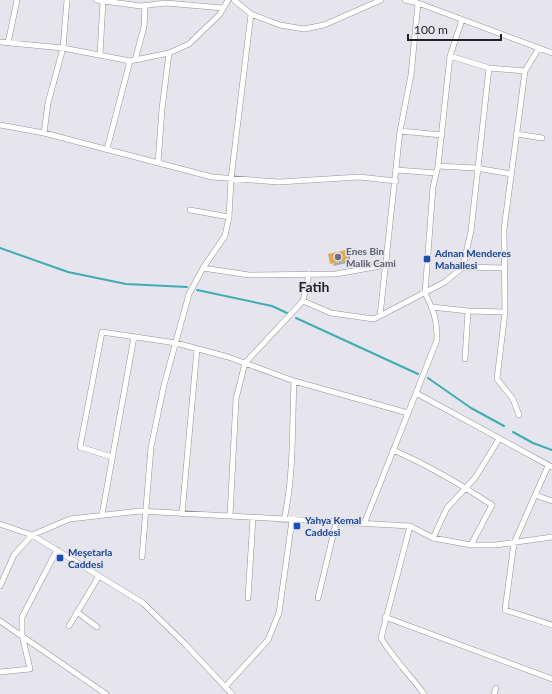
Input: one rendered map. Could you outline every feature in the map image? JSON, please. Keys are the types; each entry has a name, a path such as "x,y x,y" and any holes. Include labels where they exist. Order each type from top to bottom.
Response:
{"street":[{"path":"8,43 17,0"},
{"path":"44,133 48,103 63,48 67,0"},
{"path":"96,0 145,5 166,3 223,8"},
{"path":"0,42 63,48 133,61 170,53 189,44 220,14 228,0"},
{"path":"234,0 251,14 280,24 304,29 324,25 381,0"},
{"path":"405,0 418,3 552,53"},
{"path":"100,55 103,1"},
{"path":"380,316 396,181 400,131 411,75 418,3"},
{"path":"107,150 144,27 145,5"},
{"path":"142,557 151,448 164,385 189,294 203,268 225,236 229,217 231,179 251,14"},
{"path":"364,524 437,340 437,322 425,293 432,186 438,166 450,56 462,20"},
{"path":"519,415 513,399 497,379 505,312 504,230 525,71 539,48"},
{"path":"158,163 162,109 170,53"},
{"path":"450,56 489,68 525,71"},
{"path":"464,267 470,231 476,168 489,68"},
{"path":"0,125 44,133 212,177 279,182 359,177 396,181"},
{"path":"400,131 442,135"},
{"path":"517,134 542,138"},
{"path":"438,166 476,168 511,174"},
{"path":"397,170 436,173"},
{"path":"190,210 229,217"},
{"path":"203,268 250,275 336,274 386,265"},
{"path":"303,301 332,313 374,319 445,282 464,267 505,268"},
{"path":"230,516 236,399 245,363 303,301 309,274"},
{"path":"432,307 468,311 505,312"},
{"path":"465,359 468,311"},
{"path":"112,457 80,447 102,332 176,343 245,363 294,381 408,412"},
{"path":"102,515 134,337"},
{"path":"182,514 197,349"},
{"path":"284,520 289,479 294,381"},
{"path":"416,393 550,467 535,495 514,542 505,610 552,625"},
{"path":"433,538 446,508 475,478 499,439"},
{"path":"393,450 418,461 465,487 492,505 471,545"},
{"path":"535,495 552,501"},
{"path":"0,586 2,574 14,556 32,535 70,519 145,511 410,526 433,538 471,545 496,545 552,537"},
{"path":"248,598 253,518"},
{"path":"225,687 268,640 279,614 292,520"},
{"path":"318,598 336,522"},
{"path":"0,524 32,535 143,603 232,694"},
{"path":"410,526 385,617 381,638 424,694"},
{"path":"0,672 30,669 22,636 22,617 56,550"},
{"path":"69,626 99,576"},
{"path":"78,612 98,627"},
{"path":"385,617 552,679"},
{"path":"0,621 106,694"},
{"path":"494,694 496,688"}],"building":[{"name":"Enes Bin Malik Cami","path":"346,250 348,260 330,264 328,254"}],"waterway":[{"path":"0,248 68,272 126,284 187,287"},
{"path":"197,290 272,306 287,313"},
{"path":"296,318 418,374"},
{"path":"428,378 471,408 504,426"},
{"path":"513,432 533,443 552,450"}],"place":[{"name":"Enes Bin Malik Cami","path":"338,257"},
{"name":"Adnan Menderes Mahallesi","path":"427,259"},
{"name":"Yahya Kemal Caddesi","path":"297,526"},
{"name":"Meşetarla Caddesi","path":"60,558"}],"district":[{"name":"Fatih","path":"314,287"}]}
